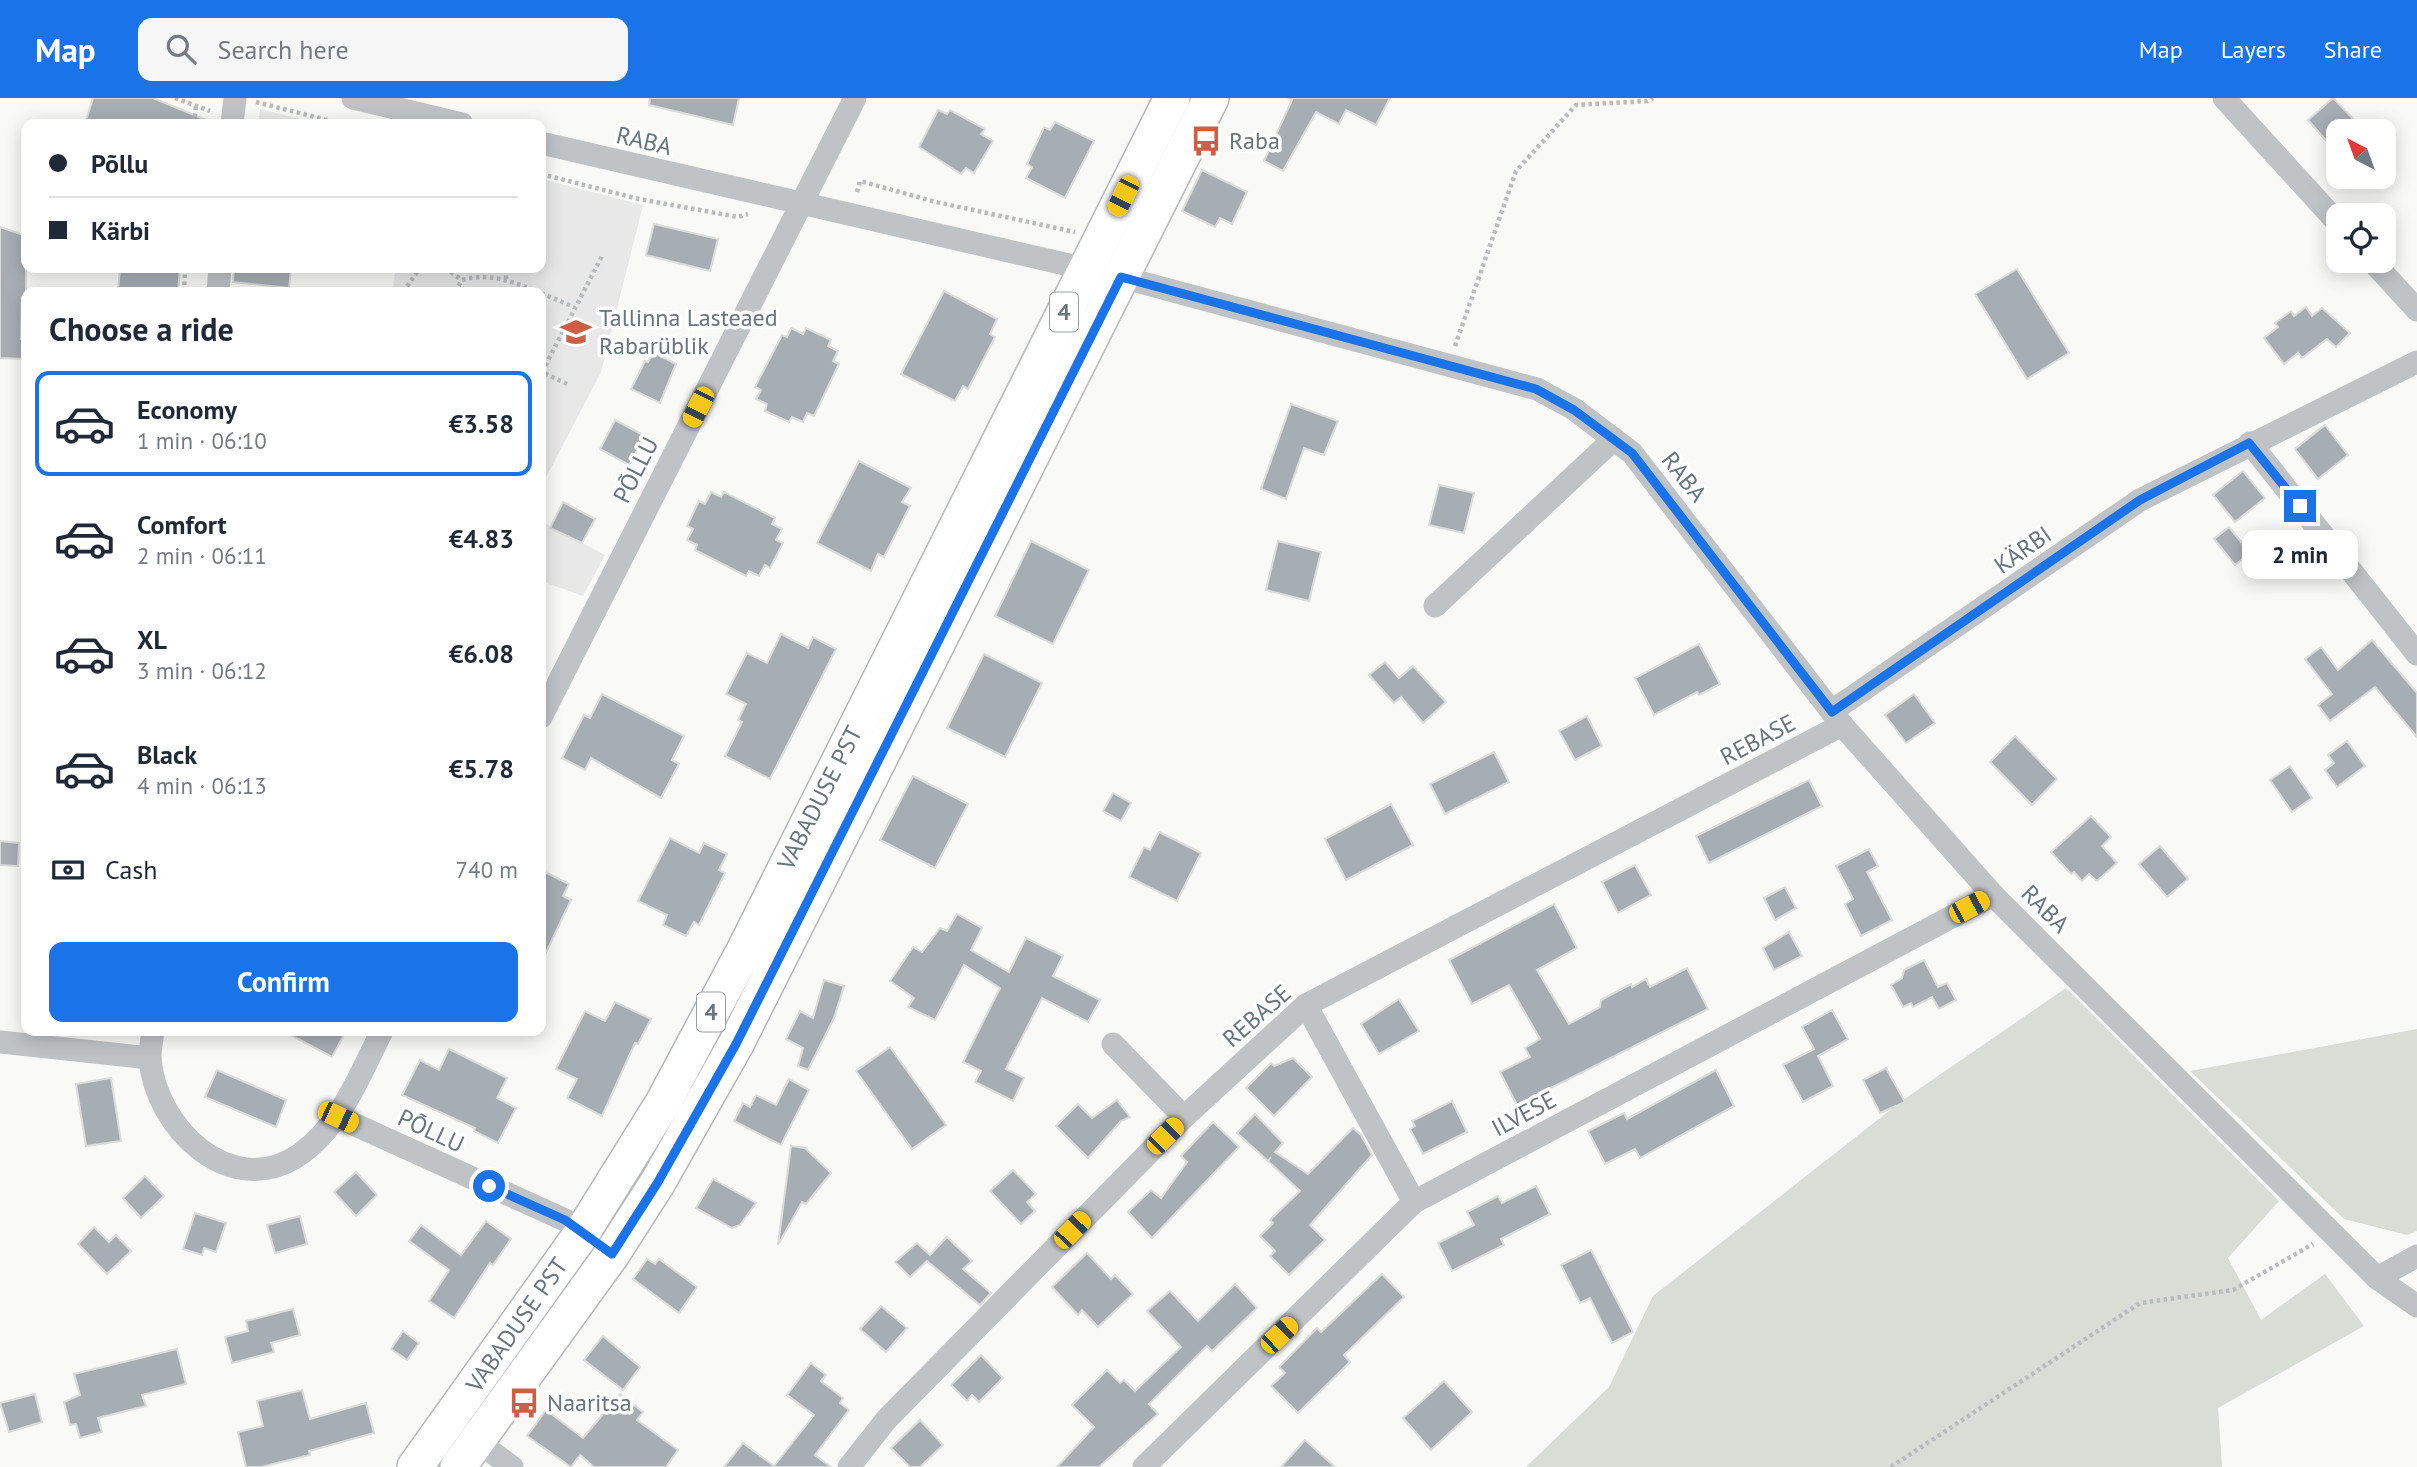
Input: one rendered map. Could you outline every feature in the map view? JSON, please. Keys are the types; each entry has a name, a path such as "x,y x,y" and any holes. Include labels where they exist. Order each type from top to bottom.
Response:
{"highway":[{"name":"VABADUSE PST","path":"415,1467 582,1233 663,1103 743,953 1172,98"},
{"name":"VABADUSE PST","path":"467,1454 612,1254 658,1182 736,1044 1211,98"}],"street":[{"path":"353,98 441,119"},
{"name":"PÕLLU","path":"546,707 855,98"},
{"path":"2224,98 2326,210"},
{"name":"RABA","path":"546,144 1121,277 1536,389 1574,410 1632,453 1837,718 1993,895 2377,1278 2417,1306"},
{"path":"2383,273 2417,310"},
{"name":"KÄRBI","path":"1837,718 2140,500 2249,443 2417,362"},
{"path":"1435,606 1614,439"},
{"path":"2249,443 2417,654"},
{"name":"REBASE","path":"849,1467 886,1420 1184,1117 1306,1005 1837,718"},
{"name":"ILVESE","path":"1144,1467 1414,1202 1993,895"},
{"path":"1306,1005 1414,1202"},
{"path":"152,1036 150,1058 163,1103 191,1143 217,1162 247,1171 276,1167 301,1154 338,1117 379,1036"},
{"path":"0,1042 150,1058"},
{"path":"1113,1044 1184,1117"},
{"name":"PÕLLU","path":"338,1117 565,1220 612,1254"},
{"path":"2377,1278 2417,1256"},
{"path":"449,1421 467,1454 512,1467"}],"path":[{"path":"175,98 196,106 304,119"},
{"path":"1451,366 1459,332 1516,171 1576,105 1647,101 1653,98"},
{"path":"195,119 196,106"},
{"path":"849,216 860,181 936,202 1080,233"},
{"path":"546,364 602,256"},
{"path":"452,273 462,280"},
{"path":"506,273 506,279"},
{"path":"458,287 462,280 478,275 506,279 525,287"},
{"path":"546,295 574,307"},
{"path":"546,374 567,384"},
{"path":"1891,1467 2140,1303 2233,1290 2332,1233"}],"shaded area":[{"path":"260,109 300,119 259,119"},
{"name":"Tallinna Lasteaed Rabarüblik","path":"546,180 643,205 601,372 546,477 546,287 393,287 395,273 546,273"},
{"path":"546,524 605,555 583,596 546,583"},
{"path":"2066,988 2279,1201 2228,1258 2261,1320 2325,1274 2364,1326 2218,1408 2222,1467 1526,1467 1609,1387 1653,1296 1903,1100"},
{"path":"2417,1029 2417,1231 2407,1235 2344,1219 2190,1071"}],"building":[{"path":"93,98 153,98 204,119 87,119"},
{"path":"650,98 739,98 733,125 649,105"},
{"path":"1288,98 1390,98 1376,125 1346,110 1339,124 1316,112 1283,171 1264,161 1292,100"},
{"path":"2333,98 2353,119 2326,119 2326,140 2308,120"},
{"path":"938,110 947,114 950,110 985,129 981,134 993,141 974,173 966,168 961,174 919,147"},
{"path":"1055,122 1094,141 1065,198 1026,178 1032,167 1027,164 1044,127 1050,130"},
{"path":"1202,170 1247,192 1232,224 1220,218 1215,227 1182,211"},
{"path":"654,224 718,239 710,271 646,255"},
{"path":"0,227 21,234 21,273 26,273 26,287 21,287 21,359 0,358"},
{"path":"2017,269 2069,353 2027,379 1975,294"},
{"path":"120,273 180,273 178,287 118,287"},
{"path":"234,273 290,273 289,287 233,282"},
{"path":"944,291 997,319 990,334 995,337 968,389 963,386 955,401 901,374"},
{"path":"2306,307 2312,316 2322,308 2350,333 2336,347 2327,339 2302,358 2298,353 2284,364 2264,338 2278,327 2275,323 2291,311 2294,316"},
{"path":"791,328 803,334 806,328 831,340 828,346 838,351 833,361 839,364 814,416 807,413 803,422 792,417 789,422 765,411 767,404 756,399 761,390 755,387 782,335 787,337"},
{"path":"653,352 676,364 660,403 631,389 645,361 648,362"},
{"path":"1291,404 1338,421 1324,455 1304,448 1286,499 1261,489"},
{"path":"615,420 645,436 629,465 600,449"},
{"path":"2325,425 2348,455 2318,479 2295,449"},
{"path":"859,461 911,488 902,502 910,506 884,557 878,554 871,571 817,543"},
{"path":"2243,471 2265,498 2235,522 2213,495"},
{"path":"1439,485 1474,493 1464,533 1429,525"},
{"path":"711,492 721,497 724,492 775,518 772,524 782,529 776,540 783,543 770,568 765,565 759,576 749,571 746,576 695,550 697,545 687,540 693,529 687,526 699,501 705,504"},
{"path":"563,502 595,519 582,543 550,528"},
{"path":"2229,527 2250,553 2235,565 2214,539"},
{"path":"1031,541 1089,570 1053,644 995,616"},
{"path":"1278,541 1321,552 1309,601 1266,590"},
{"path":"781,634 808,648 813,637 836,649 770,779 725,756 742,722 738,720 746,704 726,694 747,653 767,663"},
{"path":"2372,640 2417,693 2417,737 2375,687 2330,721 2318,705 2332,694 2305,659 2321,647 2338,670"},
{"path":"1699,644 1720,684 1699,695 1697,692 1654,715 1635,678"},
{"path":"984,654 1042,683 1005,757 947,728"},
{"path":"1385,662 1399,678 1413,666 1446,702 1423,723 1401,697 1394,703 1369,675"},
{"path":"602,694 684,736 672,760 679,764 661,798 591,758 585,770 562,758 584,715 590,718"},
{"path":"1914,694 1935,723 1906,743 1885,715"},
{"path":"1587,716 1602,746 1575,760 1559,731"},
{"path":"2015,736 2057,779 2032,805 1990,762"},
{"path":"2347,741 2365,766 2337,787 2325,770 2334,763 2328,755"},
{"path":"1494,752 1509,782 1445,814 1430,784"},
{"path":"2290,766 2312,798 2292,812 2270,780"},
{"path":"913,776 968,804 935,868 880,840"},
{"path":"1809,780 1822,806 1709,863 1696,836"},
{"path":"1113,793 1131,803 1121,821 1103,811"},
{"path":"1391,804 1413,845 1346,880 1325,839"},
{"path":"2091,816 2111,837 2102,846 2117,863 2097,881 2089,874 2082,881 2074,872 2071,874 2051,852"},
{"path":"1159,832 1201,853 1177,901 1129,877 1144,847 1150,850"},
{"path":"670,838 699,853 704,843 727,854 719,870 725,873 699,925 694,922 686,936 663,925 667,915 638,901"},
{"path":"0,841 19,843 18,866 0,865"},
{"path":"2160,846 2188,879 2167,897 2139,864"},
{"path":"1869,849 1878,866 1867,872 1892,920 1861,936 1845,904 1853,899 1836,866"},
{"path":"1635,865 1651,895 1618,913 1602,882"},
{"path":"546,872 569,884 563,896 571,900 546,952"},
{"path":"1785,887 1796,908 1775,920 1764,898"},
{"path":"1554,904 1577,948 1537,970 1569,1024 1600,1007 1601,1000 1631,984 1632,987 1646,979 1650,987 1687,968 1708,1009 1517,1105 1500,1072 1530,1057 1525,1048 1540,1039 1509,985 1472,1004 1449,960"},
{"path":"957,914 982,928 971,950 1009,972 1026,938 1063,956 1053,976 1100,1000 1088,1022 1042,998 1006,1069 1024,1078 1013,1101 975,1082 981,1071 963,1062 1000,988 964,965 935,1020 908,1007 914,998 890,981 913,947 922,952 940,928 947,931"},
{"path":"1789,932 1802,956 1774,970 1763,948"},
{"path":"1924,960 1938,987 1947,983 1956,1000 1939,1009 1932,997 1913,1007 1911,1003 1903,1007 1891,985 1902,978 1904,970"},
{"path":"824,980 844,986 834,1018 808,1070 798,1066 803,1048 786,1039 800,1011 813,1018"},
{"path":"1399,999 1419,1031 1379,1054 1361,1024"},
{"path":"615,1002 651,1019 638,1044 635,1043 602,1116 567,1098 577,1079 556,1069 585,1011 605,1021"},
{"path":"1832,1010 1848,1039 1818,1056 1833,1086 1803,1102 1783,1065 1814,1049 1802,1027"},
{"path":"292,1036 343,1036 332,1057"},
{"path":"890,1047 946,1125 912,1149 856,1071"},
{"path":"449,1049 507,1078 497,1098 516,1108 498,1143 474,1131 475,1128 402,1095 420,1060 439,1070"},
{"path":"1293,1058 1312,1077 1274,1116 1246,1088 1271,1063 1274,1066"},
{"path":"1886,1068 1905,1102 1880,1113 1863,1080"},
{"path":"217,1070 286,1100 276,1127 205,1097"},
{"path":"1716,1070 1734,1106 1640,1158 1635,1149 1605,1164 1588,1131 1624,1113 1627,1119"},
{"path":"111,1078 121,1141 86,1146 76,1084"},
{"path":"789,1079 809,1090 781,1145 734,1121 743,1103 750,1107 756,1095 776,1105"},
{"path":"1117,1100 1130,1117 1121,1121 1088,1158 1056,1126 1078,1104 1092,1118"},
{"path":"1452,1101 1467,1132 1423,1154 1410,1129 1415,1126 1412,1121"},
{"path":"1255,1114 1283,1143 1275,1152 1308,1174 1353,1128 1361,1135 1372,1155 1310,1225 1325,1240 1289,1275 1270,1256 1275,1251 1260,1236 1273,1223 1270,1220 1300,1191 1237,1133"},
{"path":"1213,1122 1239,1147 1152,1238 1128,1212 1151,1190 1161,1198 1187,1162 1181,1156"},
{"path":"791,1146 805,1148 831,1173 806,1204 802,1202 778,1245"},
{"path":"1013,1170 1036,1194 1027,1202 1035,1211 1021,1224 990,1191"},
{"path":"356,1172 377,1195 356,1216 334,1192"},
{"path":"145,1176 164,1196 141,1218 123,1198"},
{"path":"713,1179 756,1203 740,1225 732,1228 696,1208"},
{"path":"1536,1186 1550,1214 1501,1239 1504,1245 1452,1271 1438,1243 1474,1225 1467,1212 1498,1196 1502,1203"},
{"path":"195,1213 226,1223 216,1252 204,1248 202,1255 183,1249"},
{"path":"300,1216 307,1244 275,1253 267,1225"},
{"path":"486,1221 511,1239 493,1265 490,1263 454,1318 429,1301 449,1270 409,1241 421,1225 461,1255"},
{"path":"94,1227 109,1242 116,1235 131,1251 107,1274 78,1244"},
{"path":"947,1237 972,1261 963,1269 991,1293 980,1305 927,1261 910,1277 895,1262 917,1243 930,1255"},
{"path":"1591,1250 1633,1332 1612,1343 1590,1298 1580,1303 1561,1265"},
{"path":"1087,1253 1111,1279 1115,1275 1133,1294 1098,1327 1082,1310 1078,1315 1052,1287"},
{"path":"647,1259 655,1264 659,1259 697,1287 679,1313 633,1279"},
{"path":"1382,1274 1404,1297 1344,1355 1350,1362 1298,1413 1271,1386 1285,1373 1279,1367 1317,1328 1321,1332"},
{"path":"1235,1284 1257,1308 1212,1351 1207,1346 1149,1404 1158,1414 1099,1467 1057,1467 1094,1427 1072,1405 1107,1370 1120,1383 1124,1380 1135,1391 1181,1347 1147,1311 1170,1291 1198,1321"},
{"path":"881,1306 907,1328 886,1352 860,1329"},
{"path":"293,1309 300,1335 271,1343 274,1352 232,1363 225,1337 248,1331 246,1321"},
{"path":"403,1331 419,1343 407,1360 391,1349"},
{"path":"603,1336 640,1367 623,1390 584,1360"},
{"path":"177,1349 186,1384 142,1395 146,1406 98,1418 102,1432 80,1438 76,1424 70,1425 64,1402 80,1395 74,1374"},
{"path":"981,1355 1003,1378 979,1402 972,1395 967,1401 951,1385"},
{"path":"811,1363 826,1375 821,1381 843,1398 840,1403 849,1410 815,1455 831,1467 724,1467 743,1443 774,1466 814,1415 787,1395"},
{"path":"1444,1381 1472,1412 1431,1450 1403,1418"},
{"path":"302,1390 310,1419 366,1403 374,1433 309,1451 310,1455 261,1467 246,1467 238,1432 263,1426 257,1401"},
{"path":"35,1394 42,1422 9,1432 0,1403"},
{"path":"620,1394 643,1412 637,1420 678,1450 666,1467 594,1467 580,1455 571,1467 527,1436 546,1410 583,1438"},
{"path":"920,1420 943,1445 920,1467 910,1467 891,1448"},
{"path":"1305,1440 1335,1467 1281,1467"}],"place":[{"name":"Raba","path":"1206,141"},
{"name":"Tallinna Lasteaed Rabarüblik","path":"576,332"},
{"name":"Naaritsa","path":"524,1403"}],"route":[{"path":"489,1186 565,1220 612,1254 658,1182 736,1044 1121,277 1536,389 1574,410 1632,453 1832,712 2140,500 2249,443 2300,506"}]}
